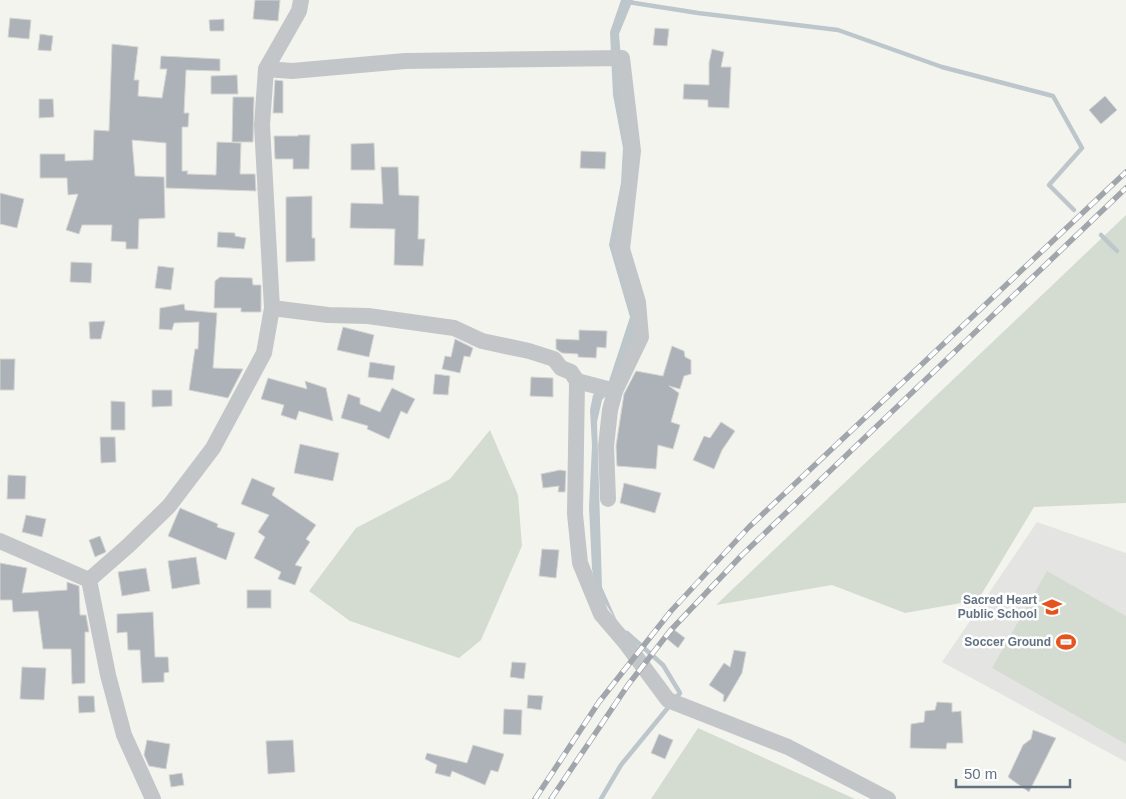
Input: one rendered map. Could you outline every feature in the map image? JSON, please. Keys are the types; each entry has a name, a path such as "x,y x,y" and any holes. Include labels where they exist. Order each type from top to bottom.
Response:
{"street":[{"path":"89,580 169,506 213,448 264,353 272,308 262,125 266,69 299,11 301,0"},
{"path":"266,69 292,71 405,61 592,60 622,58 633,151 622,249 638,302 641,337 615,391 606,446 608,499"},
{"path":"272,308 328,315 368,316 454,328 482,341 529,351 554,360 561,368 571,372 577,381 575,514 580,562 601,614 626,642 668,700 788,747 888,799"},
{"path":"577,381 615,391"},
{"path":"0,541 89,580"},
{"path":"89,580 108,675 124,735 153,799"}],"shaded area":[{"path":"621,0 633,0 619,34 629,154 616,243 637,315 631,348 614,386 602,400 597,422 602,587 618,623 597,591 592,569 589,507 592,446 590,410 593,395 608,384 630,317 609,245 621,183 623,148 613,95 610,32"},
{"path":"1126,215 1126,503 1034,507 978,600 905,613 832,585 716,605"},
{"path":"490,430 518,495 522,546 481,640 459,658 350,621 309,591 356,528 450,479"},
{"name":"Sacred Heart Public School","path":"1037,522 1126,553 1126,762 942,662"},
{"name":"Soccer Ground","path":"1047,571 1126,616 1126,744 992,668"},
{"path":"698,728 855,799 651,799"}],"building":[{"path":"255,0 280,0 278,21 253,19"},
{"path":"10,18 31,20 29,39 8,37"},
{"path":"224,19 224,31 210,31 209,20"},
{"path":"655,28 669,29 667,46 653,45"},
{"path":"40,34 53,36 51,51 38,50"},
{"path":"112,44 138,47 134,80 139,80 138,96 162,98 167,69 160,69 161,56 220,59 220,71 186,70 184,113 189,113 188,127 182,127 182,171 188,171 187,174 216,175 217,142 241,143 240,174 255,174 256,191 166,188 166,143 132,140 135,176 164,177 165,218 139,219 138,249 126,249 126,242 111,241 112,225 82,225 79,234 66,230 78,194 68,195 67,178 40,178 40,154 65,154 65,161 93,160 94,130 109,131"},
{"path":"712,49 724,52 721,67 731,67 729,108 708,107 708,100 683,99 684,84 709,85 709,63"},
{"path":"237,75 238,94 211,94 211,76"},
{"path":"275,80 283,81 283,113 273,113"},
{"path":"1105,96 1117,110 1101,124 1089,110"},
{"path":"233,97 254,97 253,142 232,142"},
{"path":"39,99 53,99 54,117 39,118"},
{"path":"310,135 309,169 293,169 293,159 275,159 274,136"},
{"path":"374,143 375,170 351,170 351,144"},
{"path":"581,151 606,152 605,169 580,168"},
{"path":"381,167 398,167 399,195 419,196 418,239 425,239 423,266 394,265 395,229 350,228 351,203 383,204"},
{"path":"0,193 24,199 17,228 0,224"},
{"path":"312,196 312,238 315,238 315,261 286,262 286,197"},
{"path":"218,232 235,233 235,236 246,238 244,249 217,247"},
{"path":"71,262 92,263 91,283 70,282"},
{"path":"158,266 174,268 171,290 155,288"},
{"path":"220,277 252,278 253,285 261,285 261,312 241,312 241,308 214,308 215,281"},
{"path":"184,304 185,310 217,313 213,368 243,369 228,398 189,390 195,349 198,349 199,322 174,323 172,330 159,329 160,308"},
{"path":"105,321 101,339 90,339 89,322"},
{"path":"343,327 374,335 369,357 337,350"},
{"path":"579,330 607,331 606,348 597,347 596,358 578,357 578,354 562,353 556,349 556,339 579,340"},
{"path":"455,339 473,348 470,357 464,356 460,373 442,369 445,356 451,357"},
{"path":"672,346 684,351 685,357 691,360 691,374 684,376 680,389 669,386 679,393 671,422 680,425 673,449 658,445 656,469 617,466 616,446 624,394 636,371 663,376"},
{"path":"0,359 15,359 14,390 0,390"},
{"path":"370,362 395,366 393,380 368,377"},
{"path":"435,374 450,376 448,395 433,394"},
{"path":"531,377 553,378 553,397 530,396"},
{"path":"268,378 307,389 305,381 326,388 333,421 299,411 296,420 281,415 284,405 261,399"},
{"path":"392,388 415,399 407,414 401,411 389,439 367,429 368,426 341,418 348,394 360,398 360,404 380,412"},
{"path":"152,390 172,390 172,406 152,407"},
{"path":"111,401 125,402 125,430 111,430"},
{"path":"721,422 735,431 722,450 714,469 693,460 704,436 710,438"},
{"path":"100,437 115,437 116,462 101,463"},
{"path":"300,444 339,453 333,481 294,473"},
{"path":"560,470 566,471 565,492 558,492 559,486 543,488 541,474"},
{"path":"8,475 26,476 25,499 7,499"},
{"path":"252,478 275,488 272,495 316,525 306,539 310,542 295,565 302,567 295,585 278,579 281,572 254,558 265,537 258,532 269,515 241,504"},
{"path":"624,483 661,493 655,513 620,503"},
{"path":"180,508 218,524 217,527 235,533 226,560 168,536"},
{"path":"26,515 46,519 42,537 22,532"},
{"path":"100,536 106,552 95,557 89,540"},
{"path":"542,549 559,550 556,578 539,576"},
{"path":"196,557 200,584 172,589 168,561"},
{"path":"0,563 27,568 22,593 67,590 67,582 79,586 80,615 86,615 89,632 85,632 85,683 72,684 71,649 43,649 38,611 13,612 12,600 0,600"},
{"path":"146,568 150,591 122,596 118,572"},
{"path":"247,590 271,590 271,608 247,608"},
{"path":"153,612 155,657 168,657 169,672 164,673 164,682 142,683 140,650 128,650 127,632 117,633 117,614"},
{"path":"673,629 685,638 678,648 666,638"},
{"path":"734,650 746,652 742,673 725,702 723,701 724,695 709,685 724,663 730,667"},
{"path":"512,662 526,663 524,679 510,677"},
{"path":"22,667 46,668 44,700 20,699"},
{"path":"528,695 543,696 541,710 527,708"},
{"path":"78,696 94,696 95,712 79,713"},
{"path":"937,702 952,703 952,712 961,711 963,743 947,743 946,749 910,748 911,724 924,722 925,711 935,710"},
{"path":"504,709 522,710 521,735 503,734"},
{"path":"1033,730 1056,738 1029,792 1008,777 1023,745 1031,739"},
{"path":"659,734 673,740 665,759 651,753"},
{"path":"147,740 170,744 166,769 149,766 144,755"},
{"path":"293,740 295,772 268,774 266,741"},
{"path":"473,745 504,754 498,772 491,770 485,785 452,771 450,777 435,773 437,765 425,759 427,753 467,763"},
{"path":"182,773 184,785 171,787 169,775"}],"waterway":[{"path":"628,2 698,13 838,30 942,67 1053,96 1082,148 1049,185 1074,210"},
{"path":"1101,235 1117,251"},
{"path":"601,799 621,765 680,693 663,665 627,633"}],"railway":[{"path":"535,799 599,702 671,611 749,527 1126,172"},
{"path":"551,799 628,685 670,631 742,555 1126,188"}],"place":[{"name":"Sacred Heart Public School","path":"1052,607"},
{"name":"Soccer Ground","path":"1066,642"}]}
